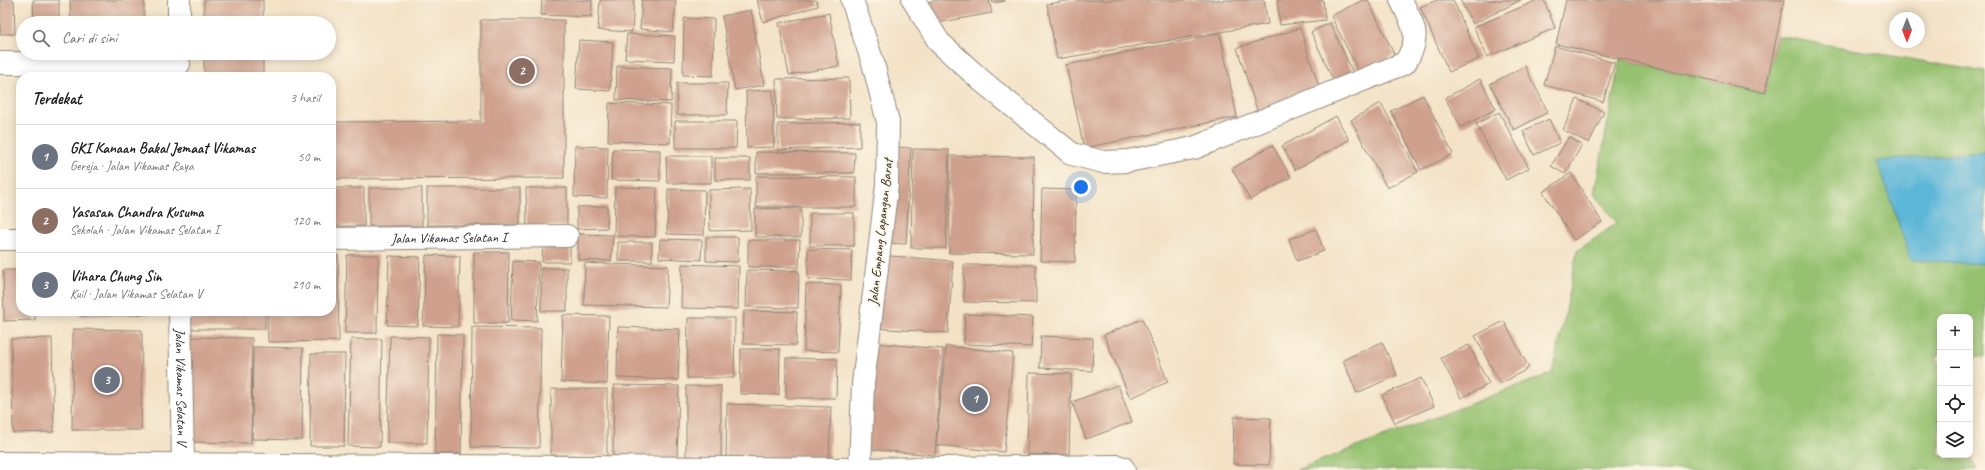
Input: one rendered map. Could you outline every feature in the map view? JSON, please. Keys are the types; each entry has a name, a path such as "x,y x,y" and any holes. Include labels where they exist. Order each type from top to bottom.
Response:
{"street":[{"path":"179,0 179,16"},
{"name":"Jalan Empang Lapangan Barat","path":"852,0 873,63 888,122 887,185 863,384 860,469"},
{"path":"913,0 939,42 983,82 1072,154 1103,162 1128,161 1194,148 1405,63 1415,44 1415,32 1400,0"},
{"path":"0,63 179,65"},
{"name":"Jalan Vikamas Selatan I","path":"336,239 567,236"},
{"path":"0,239 16,239"},
{"name":"Jalan Vikamas Selatan V","path":"180,316 183,464"},
{"path":"0,463 860,469 1117,466 1123,468 1124,470"}],"green space":[{"path":"1777,36 1985,72 1985,357 1973,356 1973,314 1937,314 1936,355 1937,458 1973,458 1977,470 1296,470 1552,373 1566,311 1577,251 1617,223 1594,194 1620,59 1765,93"}],"water":[{"path":"1985,152 1985,264 1911,260 1877,161"}],"building":[{"path":"0,0 14,0 15,34 0,34"},
{"path":"33,0 59,0 59,16 34,16"},
{"path":"70,0 144,0 144,16 71,16"},
{"path":"204,0 263,0 263,16 204,16"},
{"path":"542,0 592,0 591,17 541,15"},
{"path":"600,0 634,0 632,32 598,30"},
{"path":"642,0 676,0 673,32 640,29"},
{"path":"757,0 816,0 818,6 763,22"},
{"path":"939,0 989,0 992,13 931,24 927,2"},
{"path":"992,0 1005,0 1005,1 993,3"},
{"path":"1073,0 1264,0 1268,24 1057,59 1047,4"},
{"path":"1277,0 1323,0 1325,20 1280,25"},
{"path":"1363,0 1368,0 1394,54 1361,76 1331,16"},
{"path":"1437,0 1453,0 1479,59 1449,72 1420,7"},
{"path":"1460,0 1521,0 1473,24"},
{"path":"1538,0 1544,0 1555,28 1487,57 1474,27"},
{"path":"1566,0 1784,0 1765,93 1556,44"},
{"path":"751,10 764,85 735,90 722,16"},
{"path":"829,13 839,66 789,75 779,23"},
{"path":"684,18 714,19 713,76 683,75"},
{"path":"481,20 564,20 564,178 336,179 336,122 481,121"},
{"path":"1330,23 1355,77 1336,86 1311,32"},
{"path":"1300,28 1321,93 1258,113 1237,48"},
{"path":"1220,33 1237,117 1084,148 1066,65"},
{"path":"627,34 675,36 674,61 625,59"},
{"path":"579,40 613,42 610,91 576,89"},
{"path":"1555,46 1615,63 1603,102 1544,85"},
{"path":"204,60 263,60 263,72 204,72"},
{"path":"617,66 672,68 671,102 616,100"},
{"path":"1525,66 1548,112 1514,130 1490,84"},
{"path":"849,78 850,118 777,119 776,79"},
{"path":"1480,79 1496,109 1461,127 1445,98"},
{"path":"677,83 728,83 727,115 677,115"},
{"path":"773,90 774,147 747,148 746,91"},
{"path":"1423,95 1453,154 1421,170 1391,111"},
{"path":"1577,99 1604,112 1589,143 1563,130"},
{"path":"609,103 671,105 670,143 608,141"},
{"path":"1381,103 1418,172 1387,188 1351,120"},
{"path":"1499,112 1529,168 1506,180 1476,124"},
{"path":"1336,116 1349,140 1295,170 1282,146"},
{"path":"1549,119 1560,143 1534,155 1523,131"},
{"path":"675,121 737,121 736,148 675,148"},
{"path":"860,122 860,147 778,150 778,124"},
{"path":"1569,137 1582,145 1565,174 1551,166"},
{"path":"1272,145 1291,177 1250,200 1232,169"},
{"path":"575,146 608,147 607,198 574,197"},
{"path":"891,147 911,148 906,244 886,243"},
{"path":"613,149 660,150 660,181 611,180"},
{"path":"913,149 949,150 946,248 911,248"},
{"path":"756,152 855,153 854,173 756,173"},
{"path":"666,156 711,156 711,183 667,183"},
{"path":"950,156 1034,157 1033,254 949,253"},
{"path":"715,158 750,158 750,180 715,180"},
{"path":"1571,173 1602,222 1574,240 1543,192"},
{"path":"756,176 856,177 856,207 756,207"},
{"path":"615,187 657,188 655,237 614,236"},
{"path":"336,188 364,188 364,226 336,226"},
{"path":"369,188 422,188 422,226 369,226"},
{"path":"427,188 520,188 520,225 427,225"},
{"path":"526,188 567,188 567,226 527,226"},
{"path":"668,189 705,190 704,235 667,234"},
{"path":"750,189 751,230 710,231 709,190"},
{"path":"1042,189 1076,190 1075,262 1040,261"},
{"path":"607,206 607,228 577,229 577,207"},
{"path":"801,208 801,237 755,237 755,209"},
{"path":"810,213 854,213 854,246 810,246"},
{"path":"1316,229 1324,251 1297,261 1289,239"},
{"path":"578,234 613,235 611,261 578,260"},
{"path":"706,237 738,237 738,262 706,261"},
{"path":"660,239 702,240 701,260 659,258"},
{"path":"748,240 800,240 799,267 748,267"},
{"path":"543,241 570,241 570,262 542,262"},
{"path":"618,242 652,242 652,261 618,261"},
{"path":"808,249 852,250 851,280 808,279"},
{"path":"474,252 509,252 508,323 474,323"},
{"path":"336,255 338,255 339,341 268,342 267,316 336,316"},
{"path":"347,255 378,255 377,333 345,333"},
{"path":"426,255 460,256 458,327 423,326"},
{"path":"879,255 953,261 948,333 874,328"},
{"path":"389,256 420,257 418,326 387,325"},
{"path":"513,261 539,262 537,321 511,320"},
{"path":"585,263 668,266 666,307 584,305"},
{"path":"682,264 739,266 738,309 681,308"},
{"path":"964,265 1036,265 1036,303 964,302"},
{"path":"541,268 567,268 567,311 541,311"},
{"path":"3,270 16,270 16,316 35,316 35,320 4,321"},
{"path":"747,270 799,271 798,308 746,307"},
{"path":"806,284 841,285 838,352 804,351"},
{"path":"744,311 797,312 796,345 743,344"},
{"path":"965,314 1033,317 1031,347 964,344"},
{"path":"563,315 609,316 607,384 561,382"},
{"path":"185,316 265,316 265,329 185,329"},
{"path":"688,318 735,318 734,378 687,378"},
{"path":"1142,319 1168,382 1130,398 1104,335"},
{"path":"1504,321 1529,368 1500,384 1475,336"},
{"path":"472,327 541,328 539,448 471,447"},
{"path":"618,327 680,329 678,380 617,378"},
{"path":"73,329 142,330 141,430 72,430"},
{"path":"437,334 463,335 461,454 435,454"},
{"path":"390,336 429,337 427,443 387,443"},
{"path":"1041,336 1093,338 1092,371 1040,368"},
{"path":"186,337 252,338 251,443 185,442"},
{"path":"52,338 54,432 13,433 11,339"},
{"path":"351,339 382,339 380,447 348,446"},
{"path":"1382,342 1397,375 1357,393 1343,360"},
{"path":"873,343 943,349 935,455 864,449"},
{"path":"1469,345 1489,384 1461,398 1441,358"},
{"path":"946,346 1013,353 1004,452 936,445"},
{"path":"253,347 303,348 302,440 252,439"},
{"path":"741,349 780,349 779,395 740,394"},
{"path":"311,354 345,354 344,446 310,446"},
{"path":"786,358 837,359 836,398 786,398"},
{"path":"1029,373 1071,374 1069,455 1027,454"},
{"path":"1421,378 1434,406 1395,423 1382,395"},
{"path":"614,385 679,386 677,462 613,460"},
{"path":"1118,385 1132,422 1086,439 1072,402"},
{"path":"686,386 721,386 721,460 686,460"},
{"path":"551,389 607,389 607,456 551,455"},
{"path":"727,404 831,407 829,460 726,458"},
{"path":"1234,417 1271,418 1269,465 1233,464"}],"place":[{"name":"Yasasan Chandra Kusuma","path":"522,71"},
{"name":"Vihara Chung Sin","path":"107,380"},
{"name":"GKI Kanaan Bakal Jemaat Vikamas","path":"975,399"}]}
